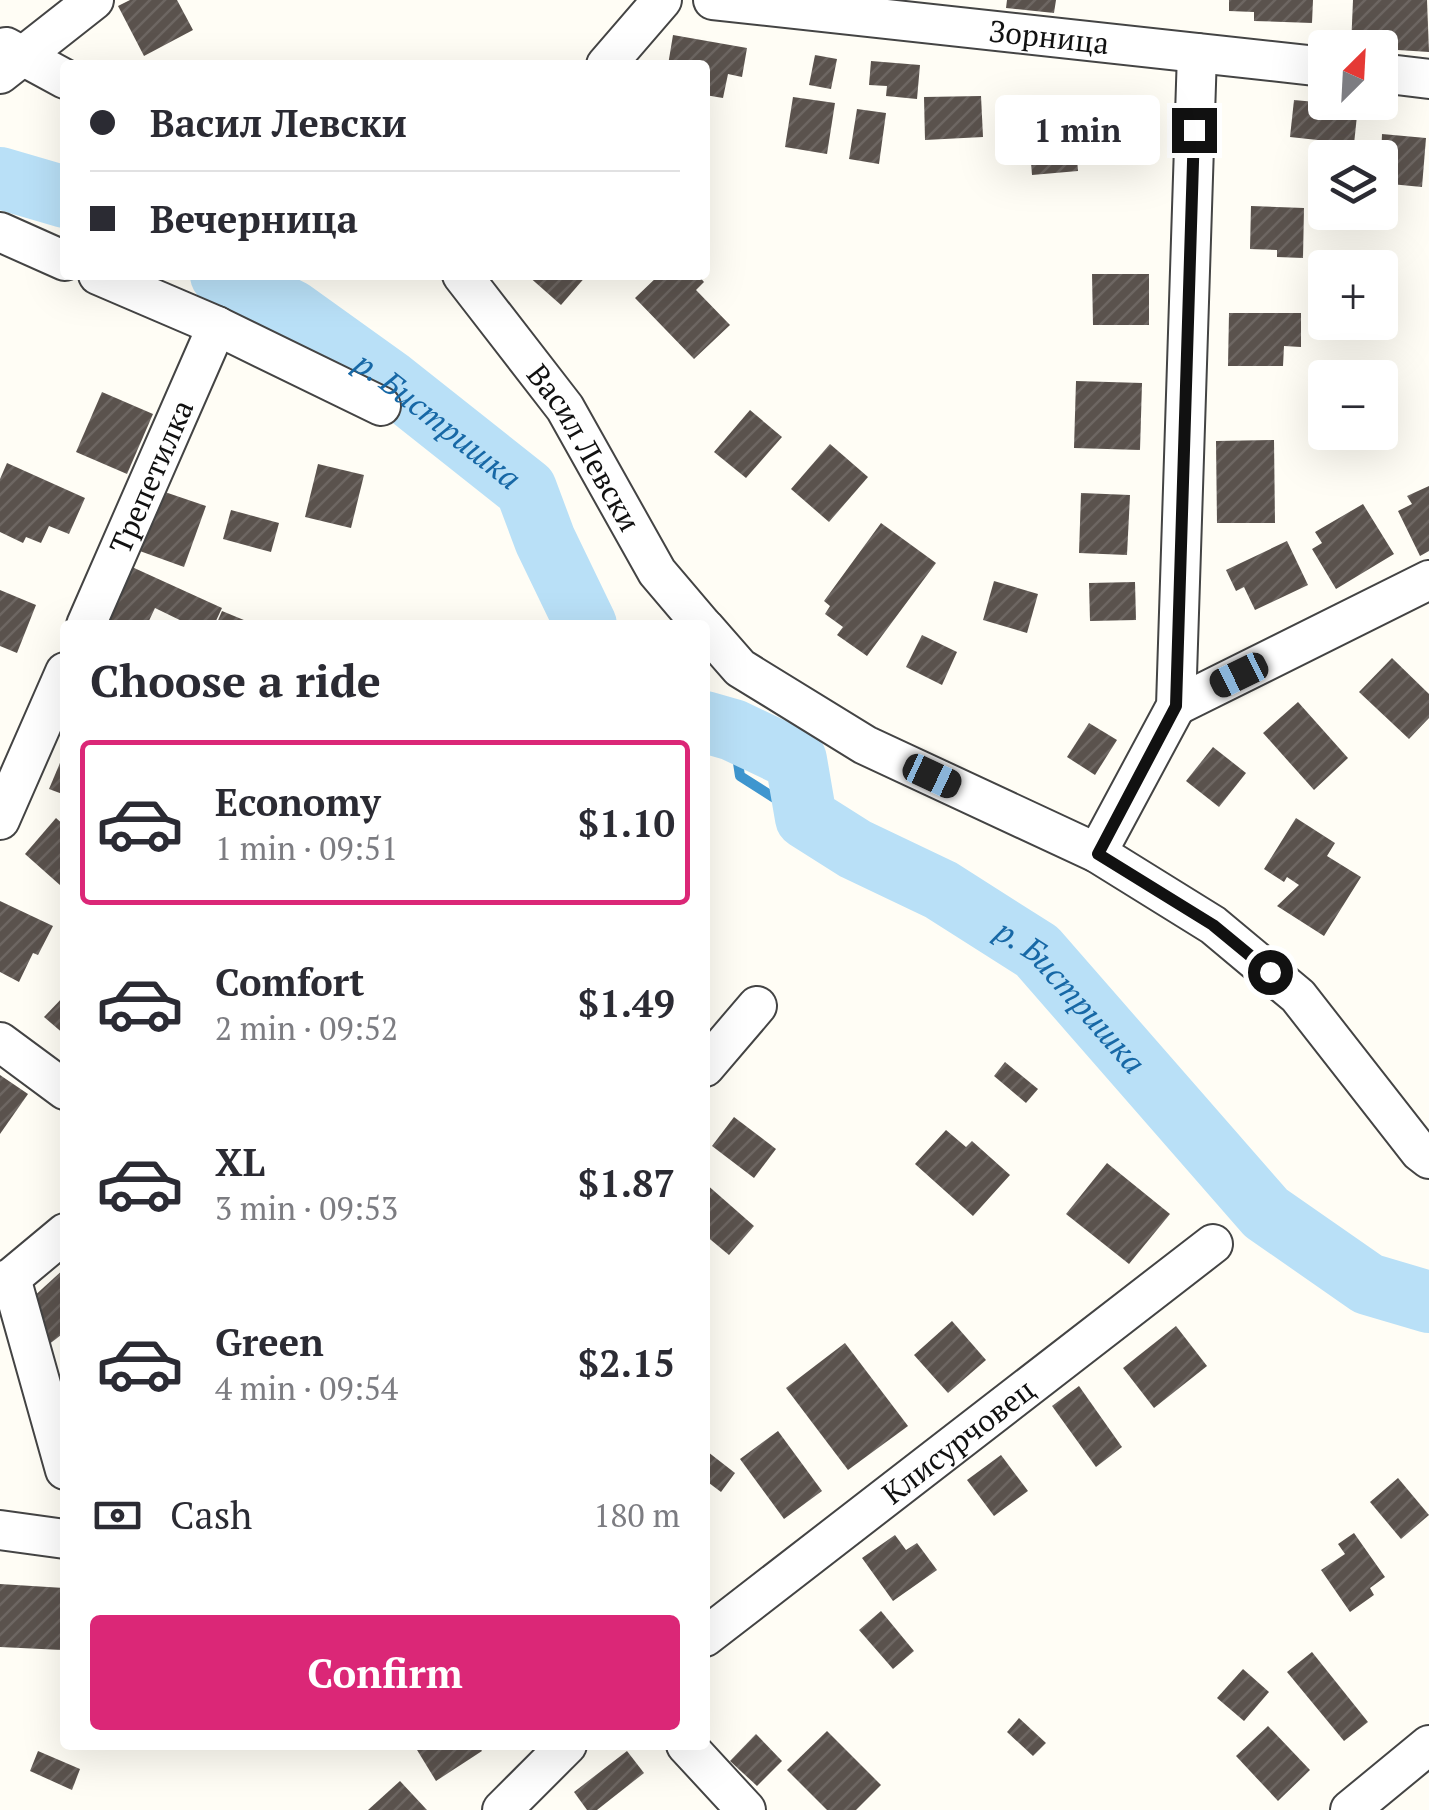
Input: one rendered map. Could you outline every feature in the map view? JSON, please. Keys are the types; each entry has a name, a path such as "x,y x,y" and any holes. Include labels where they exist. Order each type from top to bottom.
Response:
{"street":[{"path":"8,58 94,0"},
{"path":"610,60 662,0"},
{"name":"Зорница","path":"713,0 1308,66"},
{"path":"1098,854 1176,706 1197,53"},
{"path":"8,58 60,77"},
{"path":"1398,76 1429,79"},
{"path":"0,232 60,258"},
{"path":"110,280 217,326 381,406"},
{"name":"Васил Левски","path":"466,280 564,408 657,572 699,620"},
{"name":"Трепетилка","path":"88,620 217,326"},
{"path":"1176,706 1429,580"},
{"name":"Васил Левски","path":"710,633 740,668 865,745 1098,854 1213,925 1298,996 1429,1159"},
{"path":"0,820 60,683"},
{"path":"710,1061 757,1006"},
{"path":"0,1042 60,1086"},
{"path":"60,1237 5,1280 60,1454"},
{"name":"Клисурчовец","path":"710,1633 1213,1244"},
{"path":"0,1530 60,1538"},
{"path":"1350,1810 1429,1744"},
{"path":"502,1810 562,1750"},
{"path":"691,1750 746,1810"}],"building":[{"path":"130,0 177,0 193,30 144,56 118,6"},
{"path":"1007,0 1056,0 1054,13 1006,8"},
{"path":"1229,0 1313,0 1312,23 1254,21 1254,12 1229,11"},
{"path":"1353,0 1427,0 1429,52 1398,50 1398,30 1352,30"},
{"path":"673,35 747,48 742,77 728,74 723,98 710,96 710,60 669,60"},
{"path":"815,55 837,59 831,89 809,85"},
{"path":"871,61 920,65 917,99 886,96 887,86 869,85"},
{"path":"981,96 983,137 925,140 924,97"},
{"path":"793,97 835,103 827,154 785,147"},
{"path":"1294,100 1308,101 1308,120 1357,120 1354,140 1290,137"},
{"path":"857,109 886,113 879,164 849,159"},
{"path":"1099,115 1147,115 1147,163 1100,163"},
{"path":"1074,121 1078,171 1032,175 1028,124"},
{"path":"1382,134 1426,138 1422,187 1398,185 1398,140 1382,140"},
{"path":"1251,206 1304,208 1303,258 1277,257 1277,250 1250,249"},
{"path":"1092,274 1149,274 1149,325 1093,325"},
{"path":"533,280 583,280 561,305"},
{"path":"654,280 702,280 696,290 730,325 694,359 635,298"},
{"path":"1229,313 1301,313 1301,347 1284,346 1283,366 1228,366"},
{"path":"1076,381 1142,383 1140,450 1074,448"},
{"path":"102,392 153,414 127,474 76,452"},
{"path":"750,410 782,437 746,478 714,452"},
{"path":"1274,440 1275,523 1217,523 1216,441"},
{"path":"830,444 868,477 829,522 791,489"},
{"path":"7,463 85,498 69,534 49,526 41,543 26,537 23,543 0,532 0,479"},
{"path":"318,464 364,475 351,528 305,517"},
{"path":"1429,486 1429,551 1420,556 1398,511 1412,504 1407,496"},
{"path":"159,490 206,506 184,567 137,550"},
{"path":"1081,493 1130,495 1127,555 1079,553"},
{"path":"1363,504 1394,554 1336,589 1312,549 1322,543 1315,532"},
{"path":"231,510 279,523 271,552 223,539"},
{"path":"881,523 936,563 867,656 837,635 843,627 825,614 830,606 824,601"},
{"path":"1287,541 1308,585 1255,610 1244,587 1236,591 1226,570"},
{"path":"132,567 222,608 216,620 180,620 155,608 149,620 107,620"},
{"path":"994,581 1038,594 1027,633 983,620"},
{"path":"1135,582 1136,620 1090,621 1089,583"},
{"path":"0,590 36,605 17,653 0,646"},
{"path":"222,611 244,620 218,620"},
{"path":"922,635 957,652 942,685 906,667"},
{"path":"1392,658 1429,694 1429,718 1409,739 1359,692"},
{"path":"1298,702 1348,758 1314,790 1263,733"},
{"path":"1089,723 1117,740 1095,775 1067,757"},
{"path":"1213,747 1246,773 1219,807 1186,781"},
{"path":"60,763 60,793 49,789"},
{"path":"56,818 60,822 60,885 25,854"},
{"path":"1296,818 1335,843 1327,856 1361,877 1324,936 1277,906 1299,885 1287,877 1284,882 1264,869"},
{"path":"0,901 53,926 38,955 33,953 19,982 0,972"},
{"path":"60,1000 60,1031 44,1017"},
{"path":"1005,1062 1038,1089 1026,1103 994,1076"},
{"path":"0,1075 28,1094 0,1134"},
{"path":"734,1117 776,1149 754,1178 712,1146"},
{"path":"946,1130 966,1147 972,1141 1010,1175 973,1216 915,1164"},
{"path":"1107,1163 1170,1214 1129,1264 1066,1214"},
{"path":"710,1187 754,1226 729,1255 710,1239"},
{"path":"60,1273 60,1336 48,1345 31,1299"},
{"path":"952,1321 986,1360 948,1393 914,1355"},
{"path":"1176,1326 1207,1366 1154,1408 1123,1368"},
{"path":"845,1343 908,1426 848,1470 786,1388"},
{"path":"1079,1386 1122,1447 1096,1467 1052,1406"},
{"path":"778,1431 822,1491 784,1519 740,1459"},
{"path":"710,1454 735,1473 721,1492 710,1484"},
{"path":"1001,1455 1028,1491 994,1516 967,1480"},
{"path":"1398,1478 1429,1515 1401,1539 1370,1502"},
{"path":"1354,1533 1385,1577 1370,1588 1374,1595 1350,1612 1321,1570 1345,1554 1338,1544"},
{"path":"895,1535 906,1550 917,1543 937,1570 893,1601 862,1558"},
{"path":"0,1584 60,1588 60,1650 0,1647"},
{"path":"881,1611 914,1651 893,1669 859,1630"},
{"path":"1312,1652 1368,1722 1344,1741 1287,1672"},
{"path":"1243,1669 1269,1692 1244,1721 1217,1698"},
{"path":"1019,1718 1046,1743 1033,1756 1007,1732"},
{"path":"1268,1726 1310,1770 1278,1801 1236,1756"},
{"path":"827,1731 881,1785 856,1810 827,1810 787,1770"},
{"path":"756,1734 782,1761 757,1786 730,1761"},
{"path":"417,1750 481,1750 482,1751 436,1781"},
{"path":"38,1751 80,1769 72,1790 30,1771"},
{"path":"627,1751 644,1773 597,1810 587,1810 574,1792"},
{"path":"400,1781 427,1810 368,1810"}],"waterway":[{"name":"р. Бистришка","path":"0,178 60,196"},
{"name":"р. Бистришка","path":"231,280 292,311 391,382 526,489 545,540 584,620"},
{"name":"р. Бистришка","path":"710,723 796,760 806,818 855,849 941,890 1037,951 1266,1213 1368,1284 1429,1302"},
{"path":"733,730 740,776 806,818"}],"route":[{"path":"1194,130 1176,706 1098,854 1213,925 1270,972"}]}
